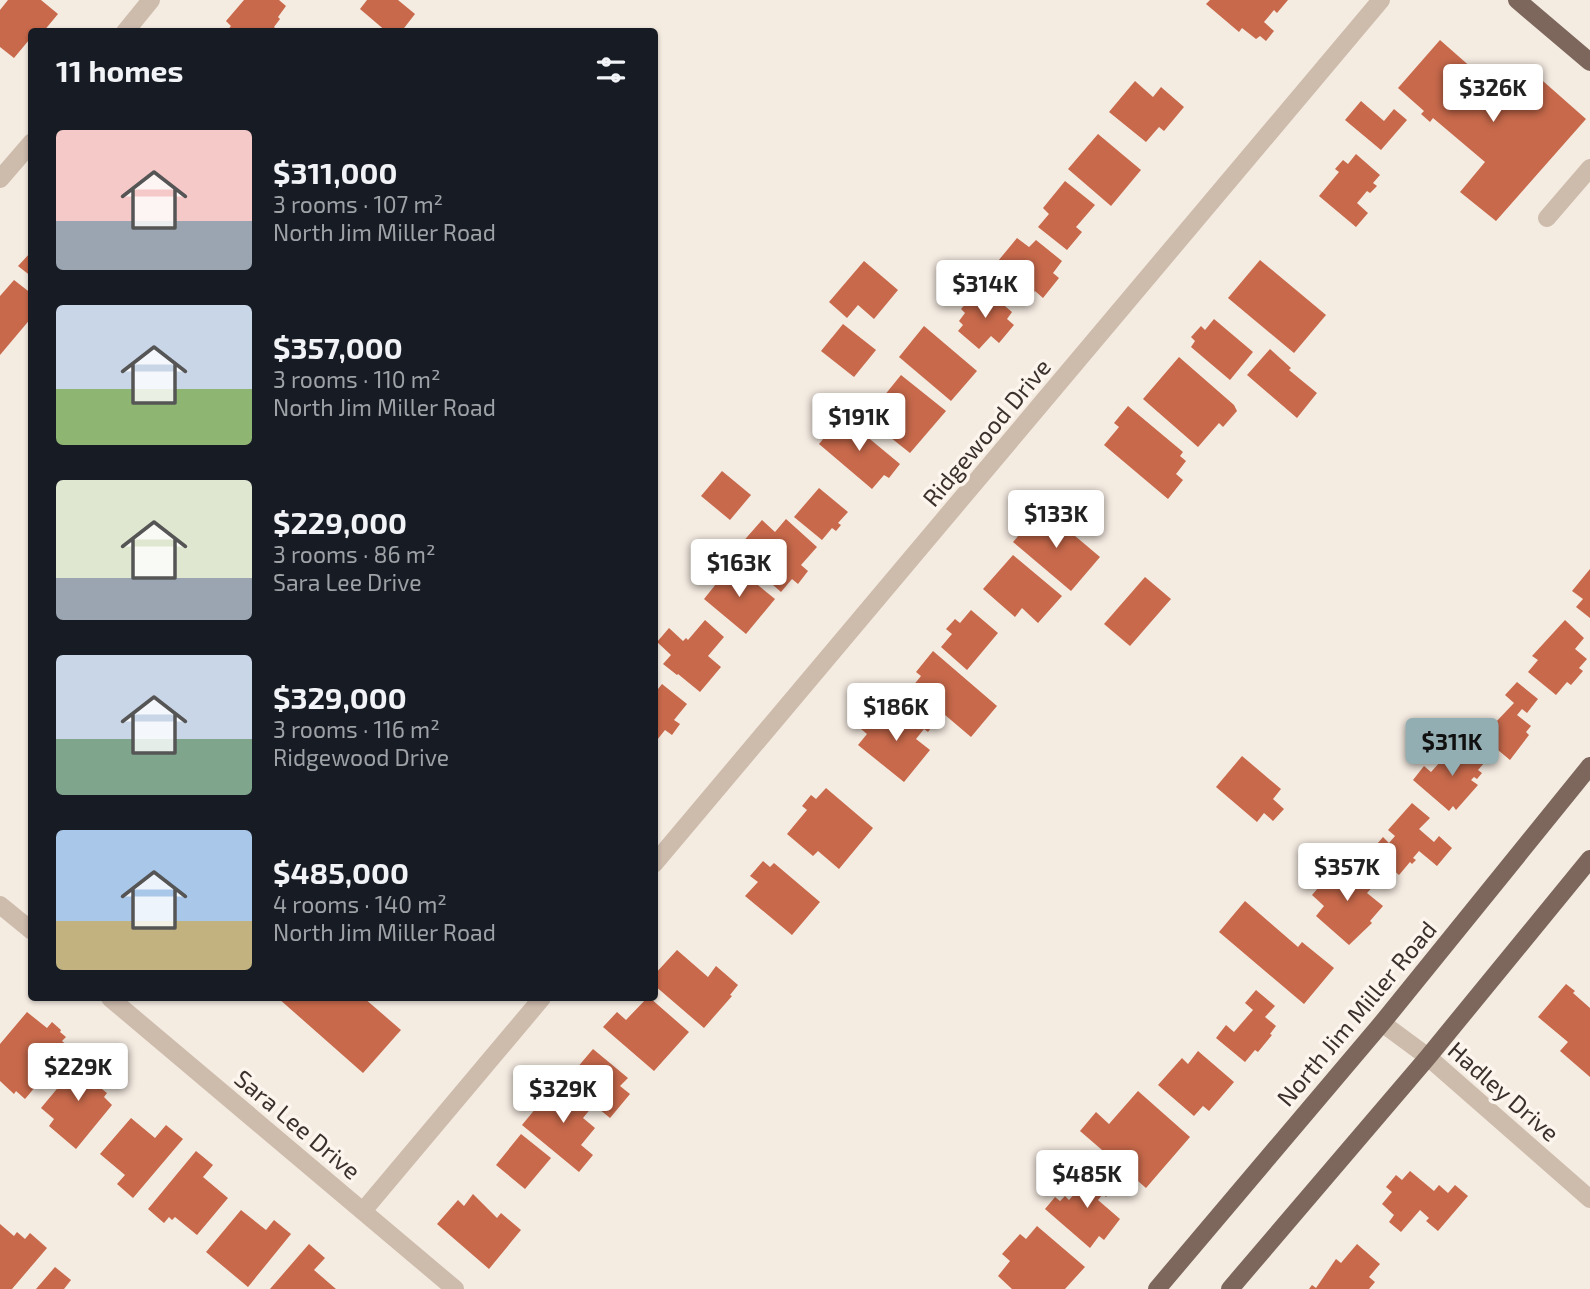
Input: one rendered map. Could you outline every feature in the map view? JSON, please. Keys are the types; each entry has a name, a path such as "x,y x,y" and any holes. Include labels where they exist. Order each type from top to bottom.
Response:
{"main road":[{"path":"1517,0 1590,62"},
{"name":"North Jim Miller Road","path":"1157,1289 1382,1023 1590,766"},
{"path":"1230,1289 1428,1056 1590,859"}],"street":[{"path":"128,28 151,0"},
{"name":"Ridgewood Drive","path":"658,859 1381,0"},
{"path":"0,179 28,147"},
{"path":"1547,218 1590,168"},
{"path":"0,905 28,928"},
{"name":"Sara Lee Drive","path":"114,1001 455,1289"},
{"path":"363,1211 539,1001"},
{"name":"Hadley Drive","path":"1382,1023 1428,1056 1590,1199"}],"building":[{"path":"8,0 41,0 58,14 46,28 28,28 28,41 14,58 0,47 0,10"},
{"path":"244,0 279,0 286,6 278,17 280,19 275,28 229,28 231,26 226,21"},
{"path":"367,0 398,0 415,14 404,28 382,28 360,9"},
{"path":"1210,0 1288,0 1277,13 1274,10 1264,22 1274,31 1266,41 1260,36 1256,39 1242,28 1239,32 1206,4"},
{"path":"1440,40 1498,91 1506,82 1519,93 1535,74 1586,119 1496,221 1460,192 1485,162 1433,118 1430,122 1421,114 1424,111 1398,88"},
{"path":"1135,81 1153,97 1161,87 1184,107 1164,131 1159,127 1146,142 1109,112"},
{"path":"1361,101 1384,121 1394,109 1407,120 1381,150 1345,120"},
{"path":"1098,134 1141,170 1111,206 1068,169"},
{"path":"1356,154 1380,175 1373,183 1377,186 1370,193 1367,191 1357,203 1368,213 1356,227 1319,196 1339,172 1335,169 1343,160 1348,164"},
{"path":"1065,181 1095,205 1076,227 1082,232 1067,250 1038,227 1049,214 1043,208"},
{"path":"1017,238 1029,247 1036,240 1062,261 1053,273 1059,278 1043,298 1035,291 1025,302 989,272"},
{"path":"28,255 28,274 18,266"},
{"path":"1260,260 1326,315 1294,353 1228,298"},
{"path":"864,261 898,290 874,319 858,305 847,318 829,302"},
{"path":"14,280 28,291 28,322 0,355 0,296"},
{"path":"986,290 1012,312 1007,319 1014,325 999,343 991,336 979,349 958,331 963,325 959,321 965,313 961,309 968,301 973,305"},
{"path":"1214,319 1253,352 1230,380 1191,347 1195,341 1191,337 1201,326 1205,330"},
{"path":"843,324 876,350 854,377 821,351"},
{"path":"924,326 977,371 951,401 899,357"},
{"path":"1270,349 1291,368 1289,370 1317,393 1297,418 1247,375"},
{"path":"1179,357 1234,405 1237,411 1223,427 1219,423 1198,447 1143,399"},
{"path":"901,375 946,411 910,453 866,418"},
{"path":"1128,406 1183,452 1180,456 1186,461 1176,474 1183,480 1168,499 1104,445 1119,427 1114,423"},
{"path":"842,416 900,464 889,478 884,475 872,489 819,444"},
{"path":"722,471 751,495 730,520 701,496"},
{"path":"819,488 848,512 838,523 841,525 836,531 832,528 822,540 794,517"},
{"path":"1042,508 1100,557 1071,591 1013,542"},
{"path":"786,519 817,547 801,565 808,571 798,584 792,579 781,592 747,562 752,556 740,545 762,520 775,532"},
{"path":"1013,555 1062,596 1038,623 1022,608 1015,617 983,589"},
{"path":"732,564 775,599 746,634 704,599"},
{"path":"1590,569 1590,618 1576,607 1583,599 1572,591"},
{"path":"1145,577 1171,599 1130,646 1104,624"},
{"path":"971,610 998,633 967,670 941,647 952,634 946,629 955,619 960,623"},
{"path":"705,620 724,637 708,656 721,667 700,692 663,664 671,655 658,643 669,628 683,641 686,638 688,640"},
{"path":"1565,620 1584,638 1575,649 1587,659 1579,668 1583,671 1571,685 1567,682 1556,695 1528,672 1538,660 1532,656"},
{"path":"933,651 997,706 971,737 912,687 921,676 916,672"},
{"path":"1517,682 1538,699 1527,713 1522,709 1517,715 1531,726 1526,732 1529,735 1510,760 1475,731 1486,718 1494,724 1514,703 1505,695"},
{"path":"662,684 687,704 674,720 680,724 672,735 665,730 658,739 658,689"},
{"path":"899,708 917,723 921,719 931,728 928,732 924,729 916,739 930,750 904,782 858,745 867,734 861,729 871,717 876,722 884,711 892,718"},
{"path":"1463,743 1485,762 1478,770 1482,773 1477,779 1474,777 1471,780 1478,785 1456,810 1453,806 1449,811 1413,780 1424,766 1431,772 1451,750 1454,753"},
{"path":"1242,756 1281,789 1273,799 1284,809 1273,821 1264,813 1257,822 1216,787"},
{"path":"826,788 873,828 839,869 818,851 813,856 787,834 807,810 802,806 811,795 816,799"},
{"path":"1412,803 1430,818 1419,829 1434,842 1439,836 1452,848 1437,866 1419,851 1413,858 1416,860 1412,864 1410,862 1399,875 1371,851 1383,837 1389,843 1395,836 1388,830"},
{"path":"763,861 770,867 774,863 820,902 792,935 745,896 758,882 750,876"},
{"path":"1355,865 1376,883 1367,893 1383,906 1370,921 1372,923 1349,945 1316,916 1324,906 1312,895 1336,867 1346,875"},
{"path":"1245,901 1298,947 1302,942 1334,968 1304,1004 1219,932"},
{"path":"677,950 708,977 716,966 738,985 730,995 732,996 704,1028 658,988 658,971"},
{"path":"1566,984 1590,1008 1590,1077 1560,1051 1568,1042 1538,1017"},
{"path":"1256,990 1275,1006 1265,1017 1276,1026 1258,1052 1255,1050 1245,1062 1216,1038 1226,1025 1234,1032 1253,1010 1245,1003"},
{"path":"281,1001 367,1001 401,1030 363,1073"},
{"path":"644,1001 653,1001 689,1032 654,1071 603,1027 617,1012 626,1020"},
{"path":"27,1012 47,1028 52,1022 66,1037 62,1041 69,1047 25,1099 16,1091 14,1094 0,1081 0,1044"},
{"path":"593,1049 628,1078 620,1086 630,1094 610,1118 571,1086 581,1073 576,1069"},
{"path":"1198,1051 1234,1082 1209,1111 1203,1106 1194,1116 1158,1085 1182,1058 1188,1064"},
{"path":"86,1054 102,1068 92,1081 107,1093 104,1097 112,1105 76,1149 49,1126 54,1119 41,1108"},
{"path":"560,1079 592,1107 583,1118 595,1128 581,1145 593,1155 579,1172 522,1125"},
{"path":"1138,1091 1190,1137 1146,1188 1080,1131 1096,1112 1109,1124"},
{"path":"131,1118 155,1138 166,1125 183,1139 133,1198 117,1184 125,1175 100,1154"},
{"path":"521,1134 551,1158 525,1189 496,1165"},
{"path":"196,1151 213,1165 203,1177 228,1198 197,1235 175,1217 172,1220 169,1217 164,1223 148,1209"},
{"path":"1096,1169 1115,1186 1106,1197 1103,1194 1098,1200 1120,1219 1104,1240 1099,1236 1090,1248 1045,1209 1055,1197 1060,1201 1065,1196 1069,1200"},
{"path":"1410,1171 1434,1191 1439,1185 1448,1193 1455,1185 1468,1196 1438,1231 1426,1221 1429,1218 1420,1210 1401,1232 1389,1222 1394,1215 1382,1204 1392,1192 1386,1187 1396,1175 1402,1180"},
{"path":"473,1194 497,1218 501,1213 521,1230 489,1269 437,1224 458,1200 464,1206"},
{"path":"241,1210 266,1230 274,1220 291,1234 248,1287 206,1252"},
{"path":"0,1224 14,1236 17,1232 25,1239 30,1233 47,1248 12,1289 0,1289"},
{"path":"1037,1226 1085,1267 1065,1289 1012,1289 998,1276 1010,1261 1002,1254 1020,1234 1026,1239"},
{"path":"309,1244 325,1258 314,1270 336,1289 270,1289"},
{"path":"1357,1244 1380,1264 1369,1277 1375,1282 1369,1289 1309,1289 1312,1285 1316,1288 1336,1259 1341,1263"},
{"path":"55,1267 71,1280 64,1289 36,1289"}]}
